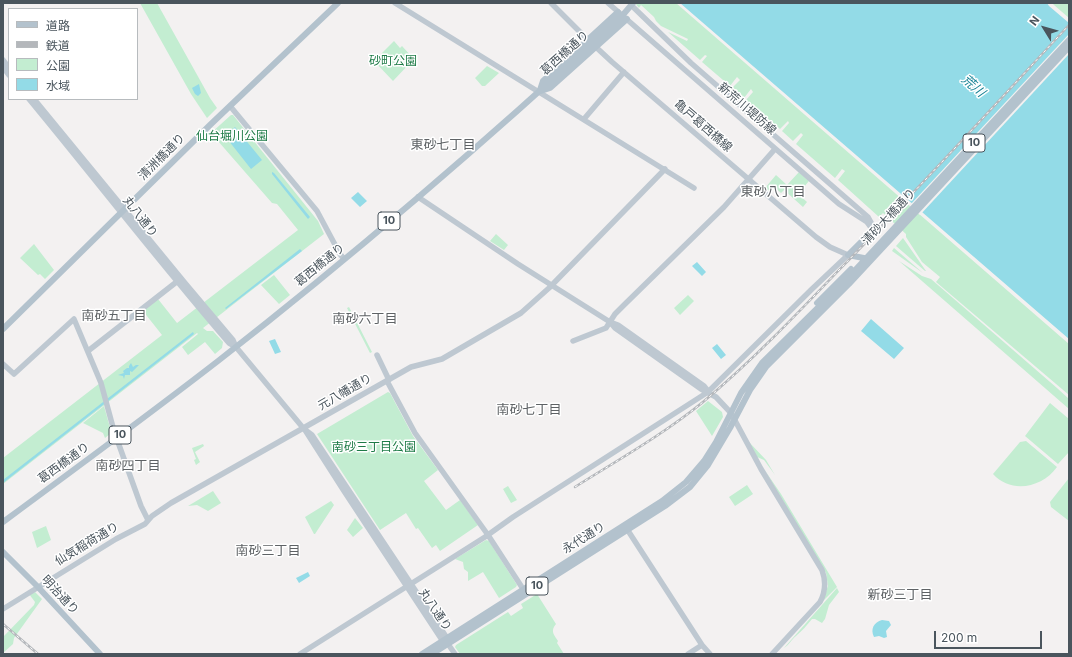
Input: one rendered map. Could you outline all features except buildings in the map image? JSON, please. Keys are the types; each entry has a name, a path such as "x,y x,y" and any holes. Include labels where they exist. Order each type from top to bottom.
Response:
{"main road":[{"name":"清洲橋通り","path":"3,329 230,106 338,3"},
{"name":"葛西橋通り","path":"3,522 117,438 236,347 344,259 418,197 547,84 631,6"},
{"name":"10","path":"539,91 543,81 618,12"},
{"name":"10","path":"539,91 550,88 627,19"},
{"name":"清砂大橋通り","path":"805,323 1069,40"},
{"name":"清砂大橋通り","path":"731,413 752,376 805,323 854,279 1069,47"},
{"path":"848,255 872,231"},
{"path":"775,352 800,336 874,263 874,261 863,257 848,255"},
{"path":"775,352 791,328 863,257"},
{"name":"清砂大橋通り","path":"735,420 757,378 775,352"},
{"name":"永代通り","path":"422,654 446,641 626,527 672,494 692,476 709,453 731,413"},
{"name":"永代通り","path":"626,527 665,506 690,486 701,475 714,456 735,420"},
{"name":"明治通り","path":"3,552 38,587 100,654"},
{"name":"永代通り","path":"432,654 446,641"}],"street":[{"path":"395,3 694,188"},
{"name":"亀戸葛西橋線","path":"552,3 588,40 749,179 823,242 830,247 848,255"},
{"name":"新荒川堤防線","path":"608,3 838,204 867,222 872,231"},
{"name":"新荒川堤防線","path":"631,6 691,63 868,217 873,224 872,231"},
{"path":"584,119 624,72"},
{"name":"丸八通り","path":"30,100 124,211"},
{"name":"丸八通り","path":"35,100 229,343 236,347 304,428 308,437 455,654"},
{"path":"230,106 317,211 344,259"},
{"path":"573,341 603,330 608,326 624,305 711,220 775,149"},
{"name":"元八幡通り","path":"148,520 172,504 411,367 442,358 518,314 552,285 665,169"},
{"path":"418,197 496,250 640,340 704,386 708,392 720,400 731,413 761,469 822,570 824,576 825,589 820,602 772,654"},
{"path":"300,654 488,535 513,517 708,392 848,255"},
{"path":"88,351 179,280"},
{"path":"3,364 14,374 74,319 101,383 117,438 141,506 148,520"},
{"path":"377,355 388,380 416,433 488,535 525,591"},
{"name":"仙気稲荷通り","path":"3,609 116,539 145,524 148,520"},
{"path":"626,527 702,645 710,654"},
{"path":"688,654 702,645"}],"green space":[{"name":"仙台堀川公園","path":"140,3 157,3 217,108 207,118 191,94"},
{"path":"635,3 676,3 1069,344 1069,395 936,282 940,277 922,262 906,237 906,234 883,213 879,217 838,180 845,171 842,169 835,178 796,144 803,135 801,133 793,141 782,131 789,123 788,121 780,129 746,100 753,92 751,89 744,98 732,88 740,80 737,77 730,86 702,62 707,56 705,55 700,60 668,32 687,41 688,39 661,26 641,5 639,8"},
{"path":"1052,3 1069,3 1069,18 1054,5"},
{"name":"砂町公園","path":"394,41 400,48 402,46 413,58 393,81 374,61"},
{"path":"487,66 499,73 485,86 482,86 475,78"},
{"name":"仙台堀川公園","path":"231,115 233,115 318,221 324,234 203,328 207,331 213,331 223,342 222,348 215,354 205,342 188,355 182,347 198,334 197,333 3,484 3,458 162,335 143,311 158,299 177,323 298,230 277,204 272,203 211,133"},
{"path":"799,172 809,181 798,194 807,202 803,207 784,190 781,193 773,186 768,191 765,188 776,175 787,185"},
{"path":"496,234 508,245 504,250 490,241"},
{"path":"903,238 926,271 896,246"},
{"path":"34,244 54,270 45,279 40,274 38,275 20,258"},
{"path":"894,248 923,273 892,251"},
{"path":"899,261 922,276 931,279 1057,388 1069,399 1069,409"},
{"path":"274,275 290,295 279,304 261,285"},
{"path":"688,295 694,301 680,315 674,308"},
{"path":"349,307 372,352 370,353 347,308"},
{"name":"南砂三丁目公園","path":"388,392 390,393 413,436 438,470 424,481 446,510 460,500 478,525 440,551 436,545 432,548 418,528 416,529 406,513 380,530 317,434"},
{"path":"708,401 722,412 723,417 712,436 696,411"},
{"path":"1050,403 1069,419 1069,452 1058,464 1025,436"},
{"path":"104,406 111,431 105,438 103,433 83,423"},
{"path":"1026,441 1057,467 1051,474 1035,484 1017,486 1000,480 993,474 1020,442"},
{"path":"749,442 766,460 775,475 764,460 757,457"},
{"path":"203,444 204,446 195,452 200,462 196,465 194,460 196,459 192,448"},
{"path":"764,469 781,494 837,587 822,602 828,586 826,573"},
{"path":"1069,478 1069,521 1051,507 1050,502"},
{"path":"747,485 753,494 735,506 729,497"},
{"path":"508,486 517,500 511,503 503,489"},
{"path":"213,491 221,503 208,511 197,505 188,506"},
{"path":"331,501 334,505 314,534 305,517"},
{"path":"355,518 363,528 353,537 347,530"},
{"path":"46,526 51,540 37,548 32,532"},
{"path":"486,540 489,541 517,585 499,598 483,572 468,581 468,572 464,569 463,562 455,559"},
{"path":"837,588 839,592 829,605 825,619 822,623 812,619 784,648"},
{"path":"35,592 42,599 14,638 13,644 3,653 3,637 34,605 35,602 29,594"},
{"path":"537,594 556,624 553,629 553,633 564,654 460,654 455,647 508,612 511,616 523,608 521,604"}],"water":[{"name":"荒川","path":"680,3 1047,3 1069,23 1069,339"},
{"path":"199,84 201,93 198,96 192,88"},
{"path":"235,127 262,160 251,169 225,136"},
{"path":"272,172 310,217 308,219 272,174"},
{"path":"358,192 367,201 360,207 351,198"},
{"path":"300,249 302,251 226,309 225,308"},
{"path":"697,262 706,272 702,276 692,266"},
{"path":"871,319 904,348 894,359 861,331"},
{"path":"193,332 194,334 3,483 3,480"},
{"path":"275,339 281,352 275,354 269,341"},
{"path":"717,344 726,355 721,359 712,348"},
{"path":"131,363 133,367 139,365 132,372 130,371 130,375 125,375 124,379 123,376 118,375 124,373 123,371 129,368"},
{"path":"308,572 310,576 299,583 296,578"},
{"path":"882,620 889,621 891,625 886,631 887,637 874,637 872,631 874,626 877,622"}],"pier":[{"path":"1069,34 1069,54 920,215 910,205"}],"railway":[{"path":"575,487 673,425 703,402 739,370 869,239 1069,25"},
{"path":"3,624 38,654"}],"district":[{"name":"東砂七丁目","path":"443,145"},
{"name":"東砂八丁目","path":"773,192"},
{"name":"南砂五丁目","path":"114,316"},
{"name":"南砂六丁目","path":"365,319"},
{"name":"南砂七丁目","path":"529,410"},
{"name":"南砂四丁目","path":"128,466"},
{"name":"南砂三丁目","path":"268,551"},
{"name":"新砂三丁目","path":"900,595"}]}
